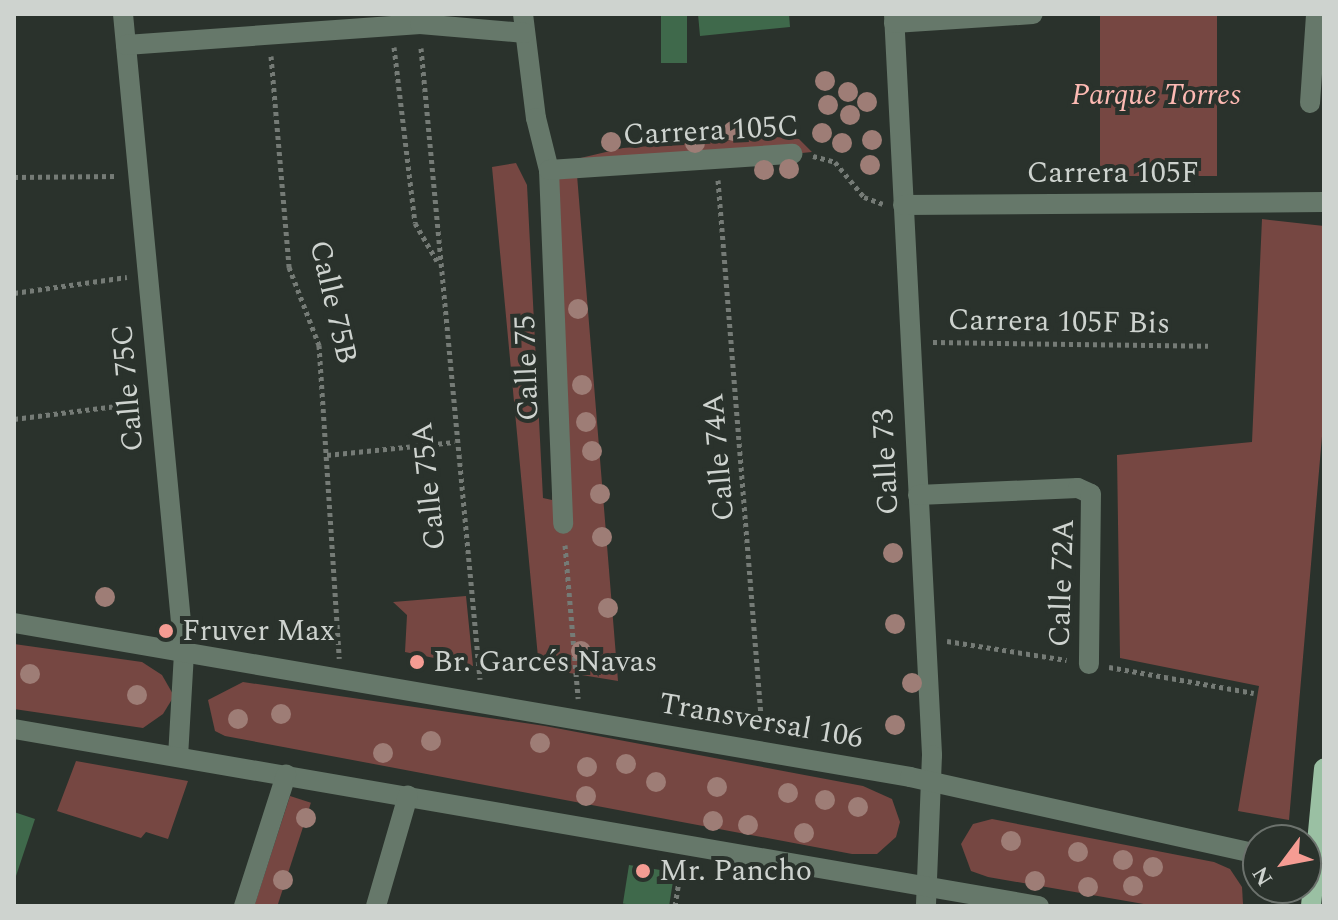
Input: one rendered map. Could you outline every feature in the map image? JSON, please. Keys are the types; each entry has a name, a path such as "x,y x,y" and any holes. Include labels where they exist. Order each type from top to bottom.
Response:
{"main road":[{"path":"1319,824 1324,769"}],"street":[{"name":"Calle 75C","path":"123,14 184,653 178,757"},
{"path":"894,18 1033,14"},
{"path":"1310,103 1316,14"},
{"name":"Calle 73","path":"894,18 933,781 926,897"},
{"path":"126,45 420,24 524,23"},
{"name":"Calle 75","path":"524,23 549,170 563,524"},
{"name":"Carrera 105C","path":"549,170 792,154"},
{"name":"Carrera 105F","path":"903,205 1324,202"},
{"name":"Calle 72A","path":"918,495 1078,488 1094,504 1089,664"},
{"name":"Transversal 106","path":"14,623 933,781 1242,850"},
{"path":"14,729 684,844 926,897 1039,906"},
{"path":"244,906 286,775"},
{"path":"376,906 408,796"}],"path":[{"name":"Calle 75A","path":"420,24 454,442 482,704"},
{"name":"Calle 75A","path":"392,26 415,223 438,262"},
{"name":"Calle 75B","path":"269,35 289,267 319,345 341,679"},
{"name":"Carrera 105C","path":"792,154 835,162 868,200 903,205"},
{"name":"Calle 74A","path":"716,159 764,721 757,751"},
{"path":"14,177 139,176"},
{"path":"14,293 148,274"},
{"name":"Carrera 105F Bis","path":"910,342 1208,346"},
{"path":"14,419 160,401"},
{"path":"327,455 454,442"},
{"path":"563,524 580,721"},
{"path":"675,906 684,844"}],"green space":[{"name":"Parque Torres","path":"1100,14 1217,14 1217,176 1100,176"},
{"path":"776,137 799,139 812,152 577,175 618,681 539,668 492,167 516,163 527,185 543,498 552,500 555,164 623,148"},
{"path":"1262,219 1324,226 1324,413 1289,820 1238,811 1259,686 1120,658 1117,455 1252,442"},
{"path":"466,596 473,666 405,652 407,615 393,602"},
{"path":"14,644 142,662 162,675 174,696 163,714 143,728 14,709"},
{"path":"243,682 545,726 863,786 892,799 900,822 896,837 877,854 852,854 225,736 215,731 208,700"},
{"path":"76,761 188,781 168,839 146,832 141,838 57,811"},
{"path":"290,796 311,803 277,906 254,906"},
{"path":"992,819 1214,862 1230,869 1242,887 1243,904 1155,906 988,877 971,871 961,844 973,824"}],"building":[{"path":"661,14 687,14 687,63 661,63"},
{"path":"698,14 789,14 790,27 700,36"},
{"path":"14,812 35,819 15,879 14,879"},
{"path":"629,865 674,872 669,906 623,904"}],"place":[{"name":"Fruver Max","path":"166,631"},
{"name":"Br. Garcés Navas","path":"417,662"},
{"name":"Mr. Pancho","path":"643,871"}]}
